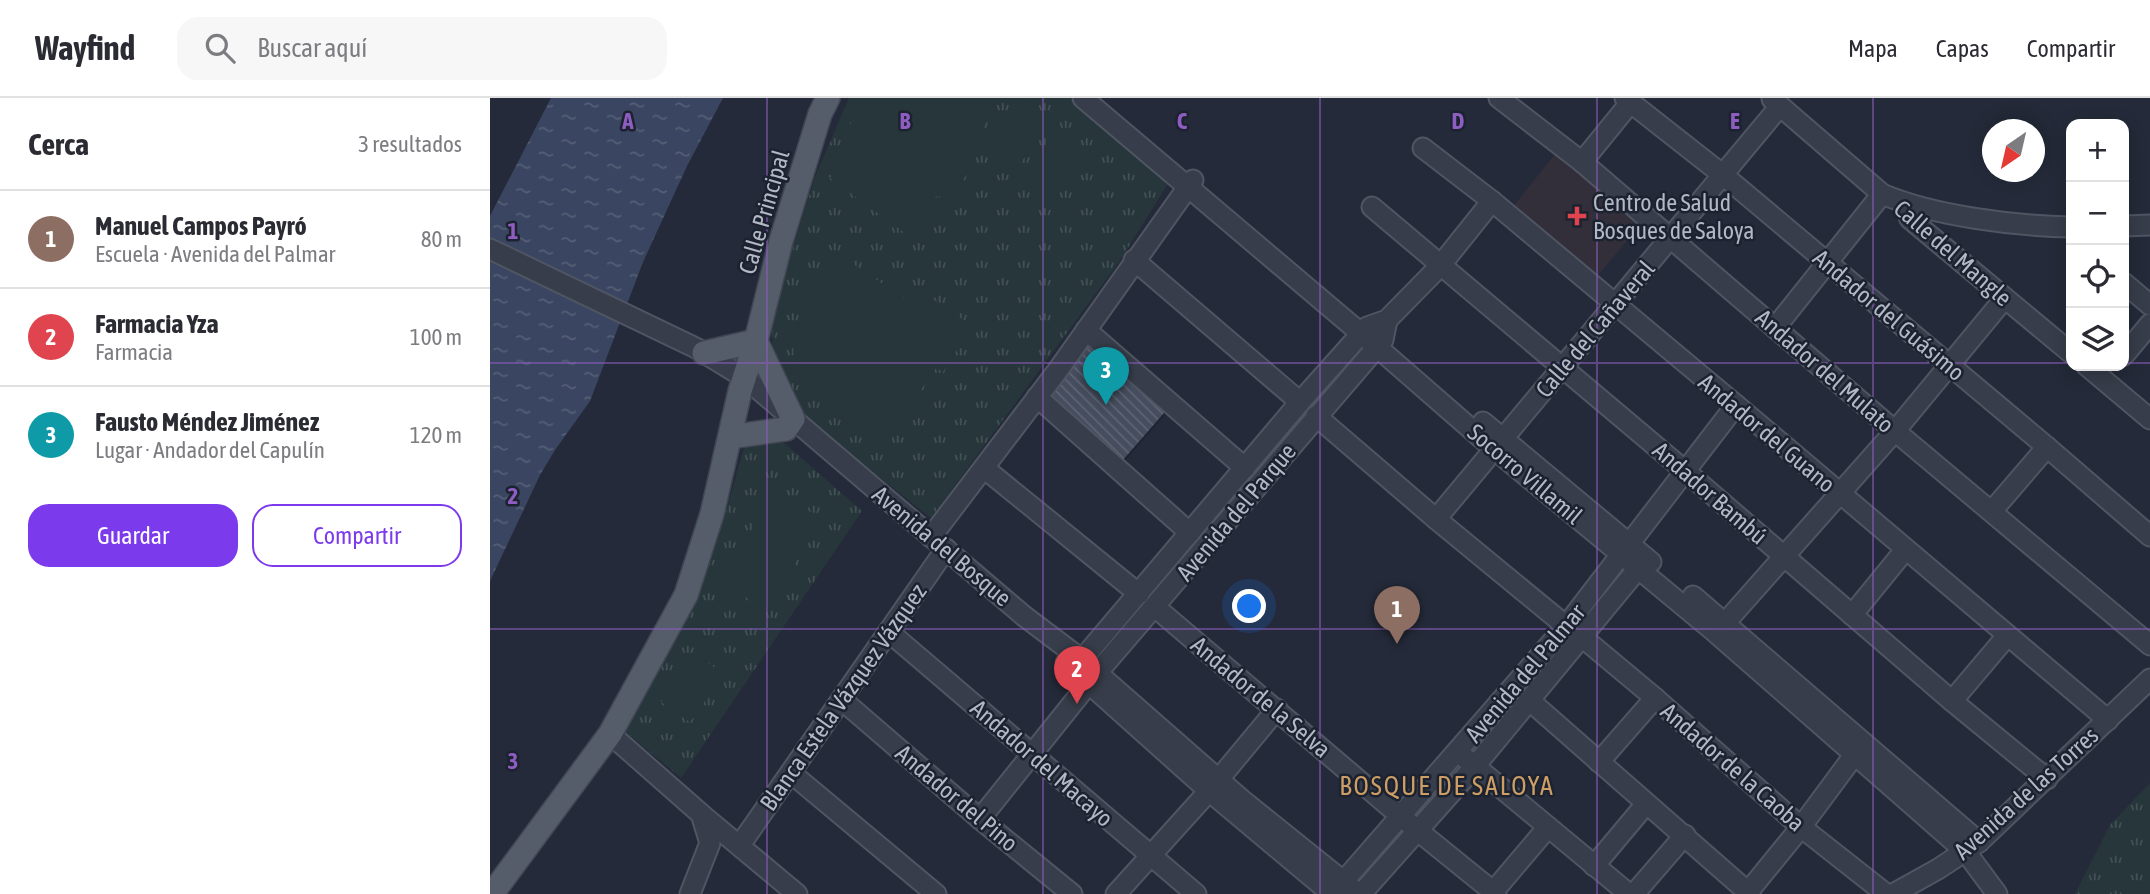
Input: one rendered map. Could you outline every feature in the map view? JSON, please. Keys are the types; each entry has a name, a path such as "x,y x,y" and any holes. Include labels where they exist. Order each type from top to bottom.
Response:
{"main road":[{"name":"Calle Principal","path":"492,894 610,734 686,595 712,514 781,242 820,114 828,98"},
{"path":"696,352 756,341 790,424 730,437"}],"street":[{"name":"Socorro Villamil","path":"1083,98 1190,184 1721,628 1973,847 1997,894"},
{"name":"Socorro Villamil","path":"1099,98 1190,184"},
{"name":"Andador del Mulato","path":"1499,98 1582,162 1895,431 2150,645"},
{"path":"1582,162 1628,100"},
{"name":"Andador del Guásimo","path":"1628,100 1723,175 2150,536"},
{"name":"Calle del Cañaveral","path":"1436,519 1723,175 1775,102"},
{"name":"Calle del Mangle","path":"1775,102 1882,194 1903,203 1910,219 2066,349"},
{"name":"Andador del Guano","path":"1423,148 1492,201 2108,720"},
{"name":"Blanca Estela Vázquez Vázquez","path":"740,845 889,632 984,468 1190,184"},
{"path":"1775,328 1882,194"},
{"path":"1364,330 1387,320 1440,266 1492,201"},
{"path":"1903,203 1998,222 2066,230"},
{"name":"Andador Bambú","path":"1372,207 2047,779"},
{"path":"2129,226 2150,225"},
{"name":"Avenida del Bosque","path":"490,249 696,352 743,385 938,549 1024,615 1214,785 1343,892"},
{"path":"1134,260 1300,402"},
{"name":"Avenida del Bosque","path":"490,263 696,352"},
{"path":"2129,287 2150,305"},
{"path":"1721,628 1895,431 2004,299"},
{"path":"1380,344 1387,320"},
{"path":"2129,349 2150,324"},
{"path":"1086,330 1245,468"},
{"name":"Avenida del Parque","path":"1078,664 1364,330"},
{"name":"Avenida del Parque","path":"980,819 1093,678 1380,344"},
{"path":"2109,373 2150,419"},
{"path":"1037,397 1191,533"},
{"name":"Avenida del Palmar","path":"1343,892 1417,830 1530,701 1625,548 1736,405"},
{"name":"Andador de la Caoba","path":"1316,416 1436,519 1655,698 1801,827 1886,894"},
{"path":"1992,511 2047,447"},
{"path":"984,468 1139,594"},
{"path":"1852,615 1905,550"},
{"name":"Avenida del Palmar","path":"1343,892 1458,752 1643,563"},
{"name":"Andador de la Selva","path":"1155,607 1495,893"},
{"name":"Andador del Macayo","path":"889,632 1196,894"},
{"path":"1952,701 2007,636"},
{"name":"Avenida de las Torres","path":"1893,894 1973,847 2150,679"},
{"path":"1599,762 1655,698"},
{"name":"Andador del Pino","path":"842,701 1072,894"},
{"path":"1530,701 1749,893 1859,748"},
{"path":"1116,894 1214,785 1277,709"},
{"path":"610,734 797,894"},
{"path":"1458,752 1631,894 1685,835"},
{"path":"791,773 925,891"},
{"path":"1594,866 1647,804"},
{"path":"690,894 710,844 701,814"},
{"path":"1495,893 1548,827"}],"shaded area":[{"name":"Centro de Salud Bosques de Saloya","path":"1559,149 1641,224 1595,279 1512,208"}],"green space":[{"path":"849,98 1069,98 1169,182 1119,262 931,518 809,421 773,372 772,315 815,177"},
{"path":"866,98 982,98 996,108 964,154 976,162 947,202 937,195 909,236 830,178 857,142 845,133"},
{"path":"1027,100 1054,123 1015,169 988,145"},
{"path":"1058,129 1085,151 1048,196 1021,175"},
{"path":"837,253 912,304 921,291 972,326 943,372 936,368 882,447 832,412 811,393 800,379 793,352 809,290"},
{"path":"775,435 862,511 681,778 621,728 685,605 724,519 746,440"},
{"path":"778,489 823,521 764,610 720,579"},
{"path":"693,653 724,674 690,722 661,702"},
{"path":"2150,783 2150,894 2075,894 2110,825"}],"water":[{"path":"551,98 723,98 687,166 643,262 590,401 540,475 490,581 490,216"}],"building":[{"path":"1087,340 1168,410 1120,465 1044,399"}],"place":[{"name":"Centro de Salud Bosques de Saloya","path":"1577,216"},
{"name":"Fausto Méndez Jiménez","path":"1106,405"},
{"name":"Manuel Campos Payró","path":"1397,644"},
{"name":"Farmacia Yza","path":"1077,704"}],"district":[{"name":"BOSQUE DE SALOYA","path":"1447,786"}]}
